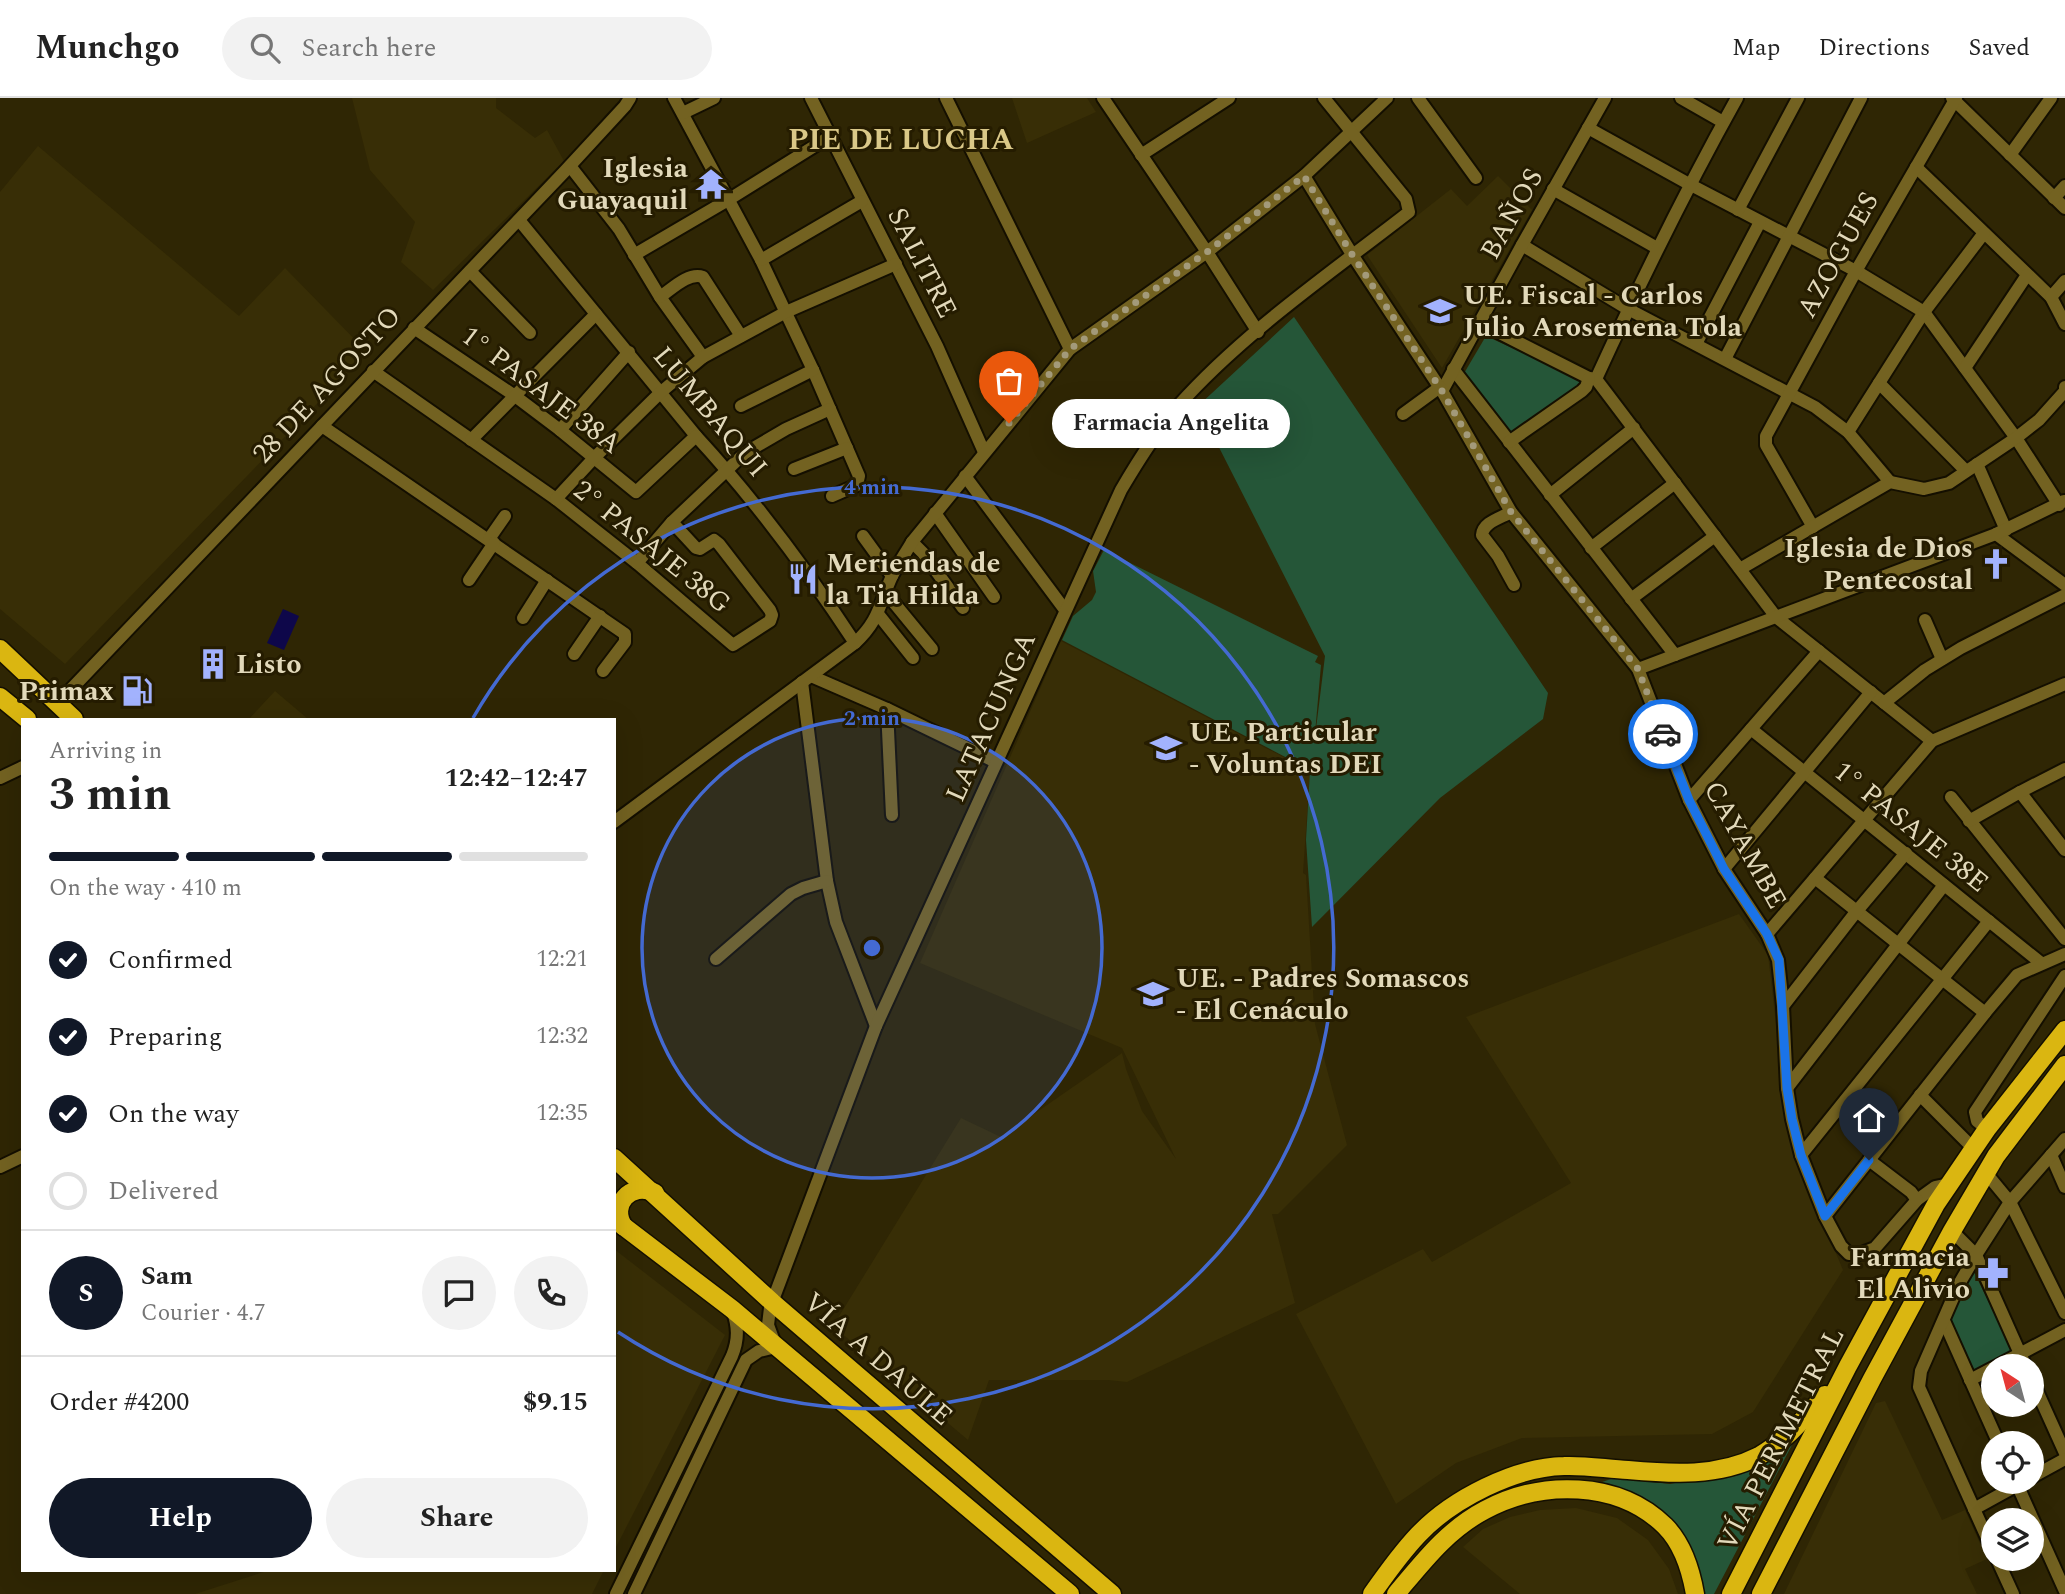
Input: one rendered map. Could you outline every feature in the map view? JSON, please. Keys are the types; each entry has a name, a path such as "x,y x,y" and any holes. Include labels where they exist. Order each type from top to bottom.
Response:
{"highway":[{"path":"0,649 73,718"},
{"path":"0,697 26,718"},
{"name":"VÍA PERIMETRAL","path":"1731,1594 1842,1377 1936,1204 1987,1129 2065,1030"},
{"name":"VÍA PERIMETRAL","path":"1761,1594 1952,1231 1996,1156 2065,1065"},
{"name":"VÍA A DAULE","path":"616,1160 772,1302 1111,1593"},
{"path":"619,1223 620,1202 624,1196 635,1189 654,1193"},
{"name":"VÍA A DAULE","path":"619,1223 732,1309 1070,1594"},
{"path":"1372,1594 1419,1534 1452,1506 1490,1485 1519,1473 1563,1466 1701,1474 1758,1456 1785,1438 1842,1377"},
{"path":"1396,1594 1441,1541 1464,1523 1486,1509 1523,1495 1553,1489 1581,1489 1607,1494 1634,1504 1666,1527 1684,1555 1695,1594"},
{"path":"1772,1594 1789,1538"}],"street":[{"name":"28 DE AGOSTO","path":"57,704 570,166 625,106 629,98"},
{"path":"674,98 761,260 813,370 859,480 852,489 832,496"},
{"path":"683,113 714,98"},
{"name":"SALITRE","path":"811,98 937,346 984,452"},
{"path":"946,98 1070,349"},
{"path":"1103,98 1258,332"},
{"path":"1141,155 1229,98"},
{"path":"1324,98 1350,132"},
{"path":"616,821 869,630 892,576 912,542 1070,349 1207,252 1304,176 1387,98"},
{"path":"1418,98 1476,178"},
{"name":"BAÑOS","path":"1441,389 1605,98"},
{"path":"1681,98 1723,122"},
{"path":"1509,442 1582,391 1592,379 1689,184 1737,98"},
{"path":"1738,210 1798,98"},
{"path":"1725,359 1861,98"},
{"path":"1954,98 2065,208"},
{"name":"AZOGUES","path":"1813,527 1766,445 1766,436 1954,98"},
{"path":"2010,155 2051,98"},
{"path":"1588,128 1856,271 1924,312 2062,503 2001,532 1638,669"},
{"name":"LATACUNGA","path":"776,1347 768,1325 772,1302 876,1026 1121,490 1146,448 1196,387 1258,332 1409,212 1406,199 1350,132"},
{"path":"634,255 830,137"},
{"path":"570,166 619,229 660,297 703,357"},
{"path":"1916,167 2051,297 2065,324"},
{"name":"CAYAMBE","path":"1304,176 1441,389 1511,512 1638,669 1689,800 1724,869 1767,934 1779,960 1787,1088 1792,1119 1801,1155 1825,1216 1841,1246 1849,1254 1859,1254 1875,1248 1917,1200 1935,1187 1950,1184"},
{"path":"2054,198 2065,186"},
{"path":"1553,189 1657,248"},
{"path":"761,260 862,201"},
{"name":"LUMBAQUI","path":"519,220 696,436 727,469 812,577 855,643"},
{"path":"1696,344 1760,222"},
{"path":"1848,432 1924,312 1984,233"},
{"path":"1521,245 1628,309 1815,407 1848,432 1889,482 1924,489 1949,482 2039,420 2065,389"},
{"path":"556,499 661,392 703,357 786,312 896,264"},
{"path":"470,271 530,333"},
{"path":"1965,368 2027,275"},
{"path":"660,297 691,276 703,277 741,336"},
{"path":"2051,297 2065,281"},
{"path":"471,440 596,314"},
{"path":"1480,323 1592,379 1634,428 1776,617 1932,741"},
{"name":"1° PASAJE 38A","path":"415,328 515,396 636,492 696,436"},
{"path":"560,430 628,352"},
{"path":"1453,369 1675,655"},
{"path":"741,406 813,370"},
{"name":"2° PASAJE 38G","path":"373,372 556,499 637,563 733,645 770,621 770,610 719,544 714,540 699,549 696,548 672,522"},
{"path":"1879,383 1972,468 2001,532 2065,585"},
{"path":"1403,414 1441,389"},
{"path":"637,563 672,522 745,453 786,429 830,409"},
{"path":"322,426 625,634 626,639 603,671"},
{"path":"1550,495 1634,428"},
{"path":"794,469 846,448"},
{"path":"965,476 1065,610"},
{"path":"1740,569 1889,482"},
{"path":"1591,548 1675,483"},
{"path":"1511,512 1482,529 1482,535 1514,585"},
{"path":"935,513 994,597"},
{"path":"469,580 505,516"},
{"path":"863,536 892,576"},
{"path":"1631,599 1715,536"},
{"path":"912,542 963,608"},
{"path":"523,618 547,580"},
{"path":"886,593 932,649"},
{"path":"1885,703 1942,659 2065,594"},
{"path":"878,614 913,658"},
{"path":"574,654 600,617"},
{"path":"1925,620 1942,659"},
{"path":"1689,800 1819,651"},
{"path":"806,679 887,709 996,762"},
{"path":"806,679 827,881 836,922 876,1026"},
{"path":"1767,934 1932,741 2065,684"},
{"path":"1724,869 1871,692"},
{"path":"887,709 892,815"},
{"name":"1° PASAJE 38E","path":"1751,729 2041,963"},
{"path":"0,778 21,767"},
{"path":"1969,821 2065,769"},
{"path":"2020,792 2065,850"},
{"path":"1951,797 2065,939"},
{"path":"1783,1006 1906,853"},
{"path":"1815,878 1985,1013"},
{"path":"716,960 791,894 827,881"},
{"path":"1787,1088 1944,885"},
{"path":"1801,1155 1989,921"},
{"path":"1825,1216 2018,975 2065,954"},
{"path":"1987,1129 1977,1121 1975,1112 2065,976"},
{"path":"1920,1095 1974,1149"},
{"path":"1981,1525 1919,1387 1926,1356 1959,1284 1976,1255 2010,1202 2065,1139"},
{"path":"2051,1155 2065,1186"},
{"path":"0,1167 21,1157"},
{"path":"1869,1160 1917,1200"},
{"path":"1986,1173 2010,1202 2065,1313"},
{"path":"1952,1231 1976,1255 2020,1353 2065,1330"},
{"path":"616,1594 737,1344 737,1321 732,1309"},
{"path":"1944,1321 1993,1431"},
{"path":"634,1594 746,1360 760,1351 776,1347"},
{"path":"1970,1380 1981,1374"},
{"path":"2044,1407 2065,1453"},
{"path":"2044,1471 2065,1460"},
{"path":"1974,1509 2000,1494"},
{"path":"2024,1494 2065,1591"},
{"path":"634,1557 648,1565"},
{"path":"2002,1571 2012,1594"}],"shaded area":[{"path":"352,98 496,98 496,108 535,138 547,130 564,161 433,290 401,262 415,222 370,170"},
{"path":"1012,98 1087,98 1096,112 1027,143"},
{"path":"38,146 239,316 285,268 367,352 65,664 0,609 0,192"},
{"name":"UE. Fiscal - Carlos Julio Arosemena Tola","path":"1498,176 1532,210 1442,368 1367,255 1451,189 1467,206"},
{"path":"283,609 299,616 284,650 267,643"},
{"path":"1061,641 1310,771 1303,873 1306,875 1315,1024 1347,1145 1278,1214 1272,1214 1295,1303 1127,1382 989,1380 968,1440 833,1326 961,1118 1001,1137 1122,1053 1142,1111 1176,1159 1122,1048 920,963"},
{"path":"275,691 307,718 250,718"},
{"path":"1739,914 1768,955 1788,1127 1797,1160 1843,1270 1753,1412 1712,1434 1522,1438 1456,1463 1396,1504 1296,1314 1423,1249 1432,1262 1571,1183 1466,1017"},
{"path":"616,1251 725,1335 616,1547"},
{"path":"1885,1401 1942,1520 1965,1510 1981,1546 1981,1562 1965,1569 1977,1594 1784,1594 1876,1403"},
{"path":"1576,1508 1617,1518 1648,1540 1669,1569 1678,1594 1520,1594 1463,1547 1483,1529 1510,1517 1540,1510"},
{"path":"264,1572 603,1572 592,1594 195,1594"}],"green space":[{"path":"1294,317 1548,693 1543,719 1440,798 1312,927 1306,840 1310,770 1062,640 1073,616 1092,600 1096,592 1093,571 1104,550 1318,656 1315,662 1321,665 1314,745 1325,656 1198,406"},
{"path":"1486,336 1582,380 1509,438 1463,375"},
{"path":"1973,1270 2014,1354 1981,1354 1981,1372 1974,1376 1947,1321"},
{"path":"1793,1443 1714,1594 1705,1594 1699,1570 1675,1527 1641,1496 1602,1482 1614,1478 1670,1484 1743,1470"}],"way so far":[{"path":"1009,423 1070,349 1207,252 1304,176 1442,391 1511,512 1638,669 1663,734"}],"place":[{"name":"Iglesia Guayaquil","path":"711,184"},
{"name":"UE. Fiscal - Carlos Julio Arosemena Tola","path":"1440,311"},
{"name":"Farmacia Angelita","path":"1009,423"},
{"name":"Iglesia de Dios Pentecostal","path":"1996,564"},
{"name":"Meriendas de la Tia Hilda","path":"803,579"},
{"name":"Listo","path":"213,664"},
{"name":"Primax","path":"137,691"},
{"name":"UE. Particular - Voluntas DEI","path":"1166,748"},
{"name":"UE. - Padres Somascos - El Cenáculo","path":"1153,994"},
{"name":"Farmacia El Alivio","path":"1993,1273"}],"district":[{"name":"PIE DE LUCHA","path":"901,140"}],"route":[{"path":"1663,734 1689,800 1724,869 1767,934 1779,960 1787,1088 1792,1119 1801,1155 1825,1216 1869,1160"}]}
